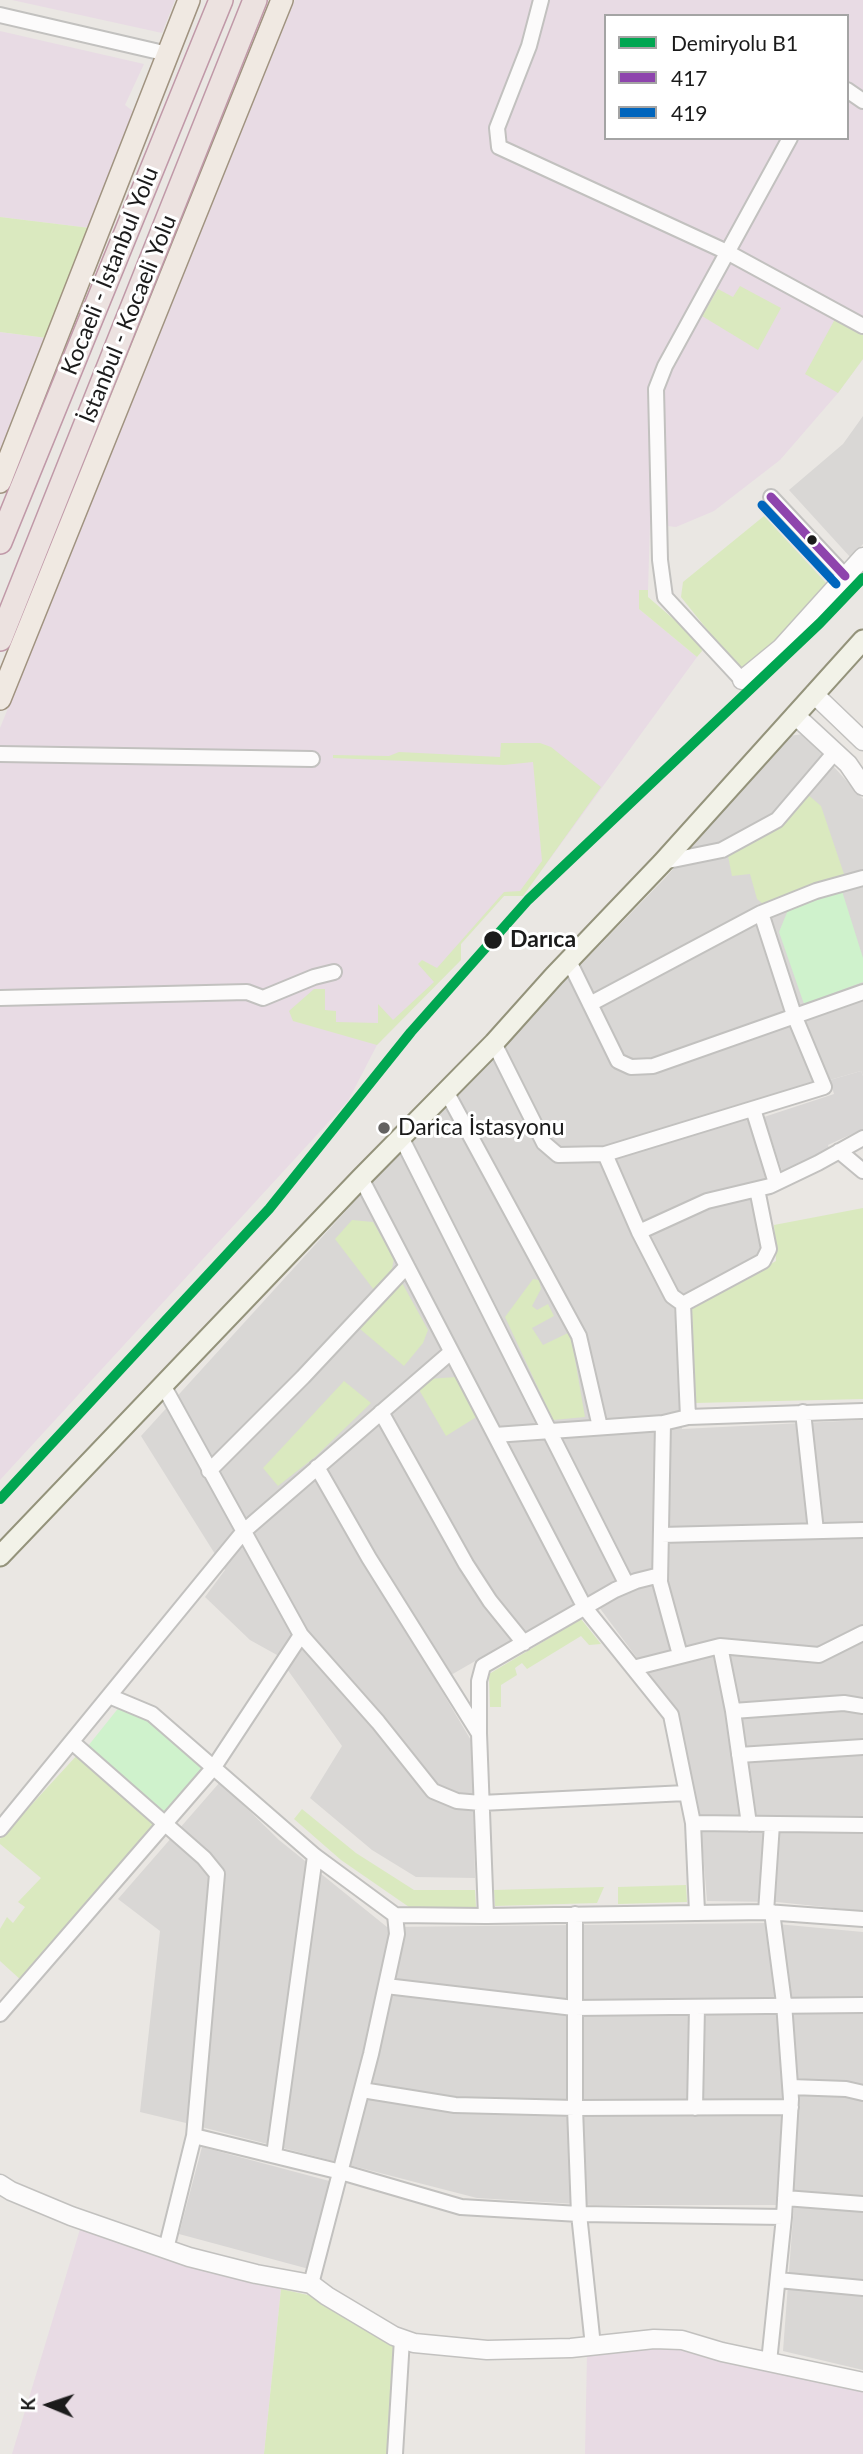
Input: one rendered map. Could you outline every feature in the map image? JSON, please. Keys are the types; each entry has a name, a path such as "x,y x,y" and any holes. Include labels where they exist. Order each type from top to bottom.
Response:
{"highway":[{"name":"Kocaeli - İstanbul Yolu","path":"0,542 221,0"},
{"name":"İstanbul - Kocaeli Yolu","path":"0,639 255,0"}],"main road":[{"path":"0,482 189,0"},
{"path":"0,699 282,0"},
{"path":"0,1556 361,1178 494,1043 662,863 863,640"}],"street":[{"path":"541,0 529,46 496,128 499,146 727,252 863,326"},
{"path":"0,15 168,54"},
{"path":"789,140 665,366 656,389 660,560 665,597 742,680 781,648 863,557"},
{"path":"771,498 845,576"},
{"path":"814,694 863,741"},
{"path":"795,715 841,758 863,786"},
{"path":"662,863 722,850 776,820 841,758 863,752"},
{"path":"0,754 312,759"},
{"path":"590,1004 761,913 816,891 863,878"},
{"path":"494,1043 544,1143 558,1155 605,1154 824,1087 794,1015 761,913"},
{"path":"569,961 618,1061 631,1067 653,1066 863,992"},
{"path":"0,998 247,992 263,998 314,977 334,972"},
{"path":"446,1091 579,1336 600,1427"},
{"path":"753,1109 776,1183"},
{"path":"401,1137 627,1585"},
{"path":"639,1232 707,1201 776,1183 863,1138"},
{"path":"839,1151 863,1171"},
{"path":"605,1154 639,1232 672,1296 683,1304"},
{"path":"361,1178 584,1608 671,1715 693,1823 697,1912"},
{"path":"683,1304 763,1261 769,1249 757,1189"},
{"path":"209,1471 303,1377 407,1266"},
{"path":"683,1304 688,1417"},
{"path":"0,1829 244,1531 452,1352"},
{"path":"163,1385 301,1635 433,1791 457,1801 481,1802 687,1793"},
{"path":"495,1435 663,1423 688,1417 863,1411"},
{"path":"381,1412 466,1564 490,1601 524,1643"},
{"path":"803,1412 816,1531"},
{"path":"663,1423 660,1575 680,1655"},
{"path":"317,1467 369,1558 479,1733"},
{"path":"661,1535 863,1530"},
{"path":"486,1916 479,1733 479,1681 483,1666 627,1585 660,1575"},
{"path":"633,1668 720,1646 819,1655 863,1633"},
{"path":"0,2014 214,1768 301,1635"},
{"path":"720,1646 733,1711 749,1824"},
{"path":"109,1696 152,1714 315,1856 395,1915 769,1912 863,1919"},
{"path":"733,1711 844,1703 863,1706"},
{"path":"72,1742 204,1858 217,1874 194,2136 166,2249"},
{"path":"739,1755 863,1747"},
{"path":"693,1823 863,1825"},
{"path":"769,2362 784,2217 791,2107 784,2007 769,1912 772,1824"},
{"path":"274,2155 315,1856"},
{"path":"575,1914 575,2108 579,2214 593,2346"},
{"path":"311,2284 362,2090 386,1986 397,1934 395,1915"},
{"path":"386,1986 574,2008 863,2005"},
{"path":"695,2108 697,2007"},
{"path":"790,2087 863,2093"},
{"path":"362,2090 455,2105 575,2108 791,2107"},
{"path":"194,2136 341,2172 461,2207 579,2214 784,2217"},
{"path":"0,2184 71,2216 166,2249 257,2274 311,2284 402,2339 414,2343 487,2350 593,2346 653,2339 682,2340 722,2352 863,2382"},
{"path":"785,2198 863,2204"},
{"path":"778,2280 863,2288"},
{"path":"395,2454 402,2339"}],"shaded area":[{"path":"12,0 175,0 162,33"},
{"path":"295,0 863,0 863,359 838,393 780,460 714,511 676,527 650,524 648,590 639,591 639,609 697,657 523,896 504,896 461,944 461,960 377,1045 348,1101 0,1480 0,728"},
{"path":"0,31 144,64 125,105 134,112 90,228 0,217"},
{"path":"0,332 47,338 0,458"},
{"path":"863,416 863,544 851,558 789,490 843,444"},
{"path":"804,734 863,799 863,1076 861,1071 746,1104 767,1180 751,1186 762,1247 756,1259 674,1301 682,1429 863,1420 863,1911 777,1902 707,1901 700,1816 675,1709 590,1595 437,1683 472,1742 475,1878 416,1877 372,1850 310,1798 342,1746 277,1655 250,1640 205,1597 225,1570 141,1436 415,1135 666,877 788,736"},
{"path":"861,1071 863,1129 828,1145 830,1151 782,1171 764,1117 834,1094 830,1080"},
{"path":"220,1782 279,1840 387,1927 766,1923 863,1932 863,2370 783,2351 794,2205 593,2205 477,2198 140,2112 160,1931 118,1899"},
{"path":"202,2147 333,2182 309,2269 179,2234"},
{"path":"81,2226 281,2289 264,2454 12,2454"},
{"path":"692,2344 863,2387 863,2454 585,2454 587,2353"}],"green space":[{"path":"0,217 90,228 47,338 0,332"},
{"path":"740,286 781,308 758,350 702,316 718,289 733,297"},
{"path":"835,319 863,335 863,359 838,393 805,374"},
{"path":"764,516 828,585 750,669 738,668 681,597 683,582"},
{"path":"639,590 648,590 648,597 699,641 702,651 697,657 639,609"},
{"path":"501,743 540,743 551,747 601,787 523,896 504,896 461,944 461,960 377,1045 293,1021 289,1011 314,989 325,989 325,1010 336,1011 336,1022 378,1023 378,1004 393,1020 434,982 418,964 422,960 437,968 504,892 520,891 542,861 533,762 504,765 333,758 333,755 389,756 399,752 500,757"},
{"path":"806,793 821,806 845,877 763,904 757,899 750,874 732,876 727,851 779,828"},
{"path":"842,891 863,958 863,982 804,1004 779,932 788,910"},
{"path":"863,1208 863,1399 694,1403 692,1309 776,1261 774,1225"},
{"path":"352,1220 373,1222 394,1258 392,1269 374,1290 335,1239"},
{"path":"533,1279 539,1280 541,1289 532,1306 537,1310 548,1304 554,1316 532,1328 543,1345 568,1333 572,1342 585,1417 553,1420 505,1317"},
{"path":"401,1281 428,1330 423,1343 404,1366 360,1329"},
{"path":"456,1377 478,1416 446,1436 418,1388 428,1379"},
{"path":"344,1381 371,1403 315,1457 278,1486 263,1468"},
{"path":"581,1619 601,1644 589,1645 581,1636 527,1669 522,1663 515,1668 517,1675 501,1685 501,1707 490,1707 489,1674"},
{"path":"120,1706 144,1718 205,1768 164,1814 88,1746"},
{"path":"79,1753 158,1823 22,1981 0,1961 0,1929 7,1917 13,1923 25,1907 18,1902 41,1878 0,1844 0,1839"},
{"path":"302,1809 356,1853 414,1890 475,1890 476,1907 409,1907 341,1860 294,1819"},
{"path":"686,1885 687,1902 618,1904 618,1887"},
{"path":"604,1887 597,1903 495,1906 494,1890"},
{"path":"281,2289 317,2297 396,2348 391,2454 264,2454"}],"rail line":[{"name":"B1","path":"0,1499 269,1209 411,1032 528,900 820,623 863,578"}],"transit line":[{"name":"417","path":"771,497 845,576"},
{"name":"419","path":"762,505 836,584"}],"place":[{"name":"Darıca","path":"493,940"},
{"name":"Darica İstasyonu","path":"384,1128"}]}
